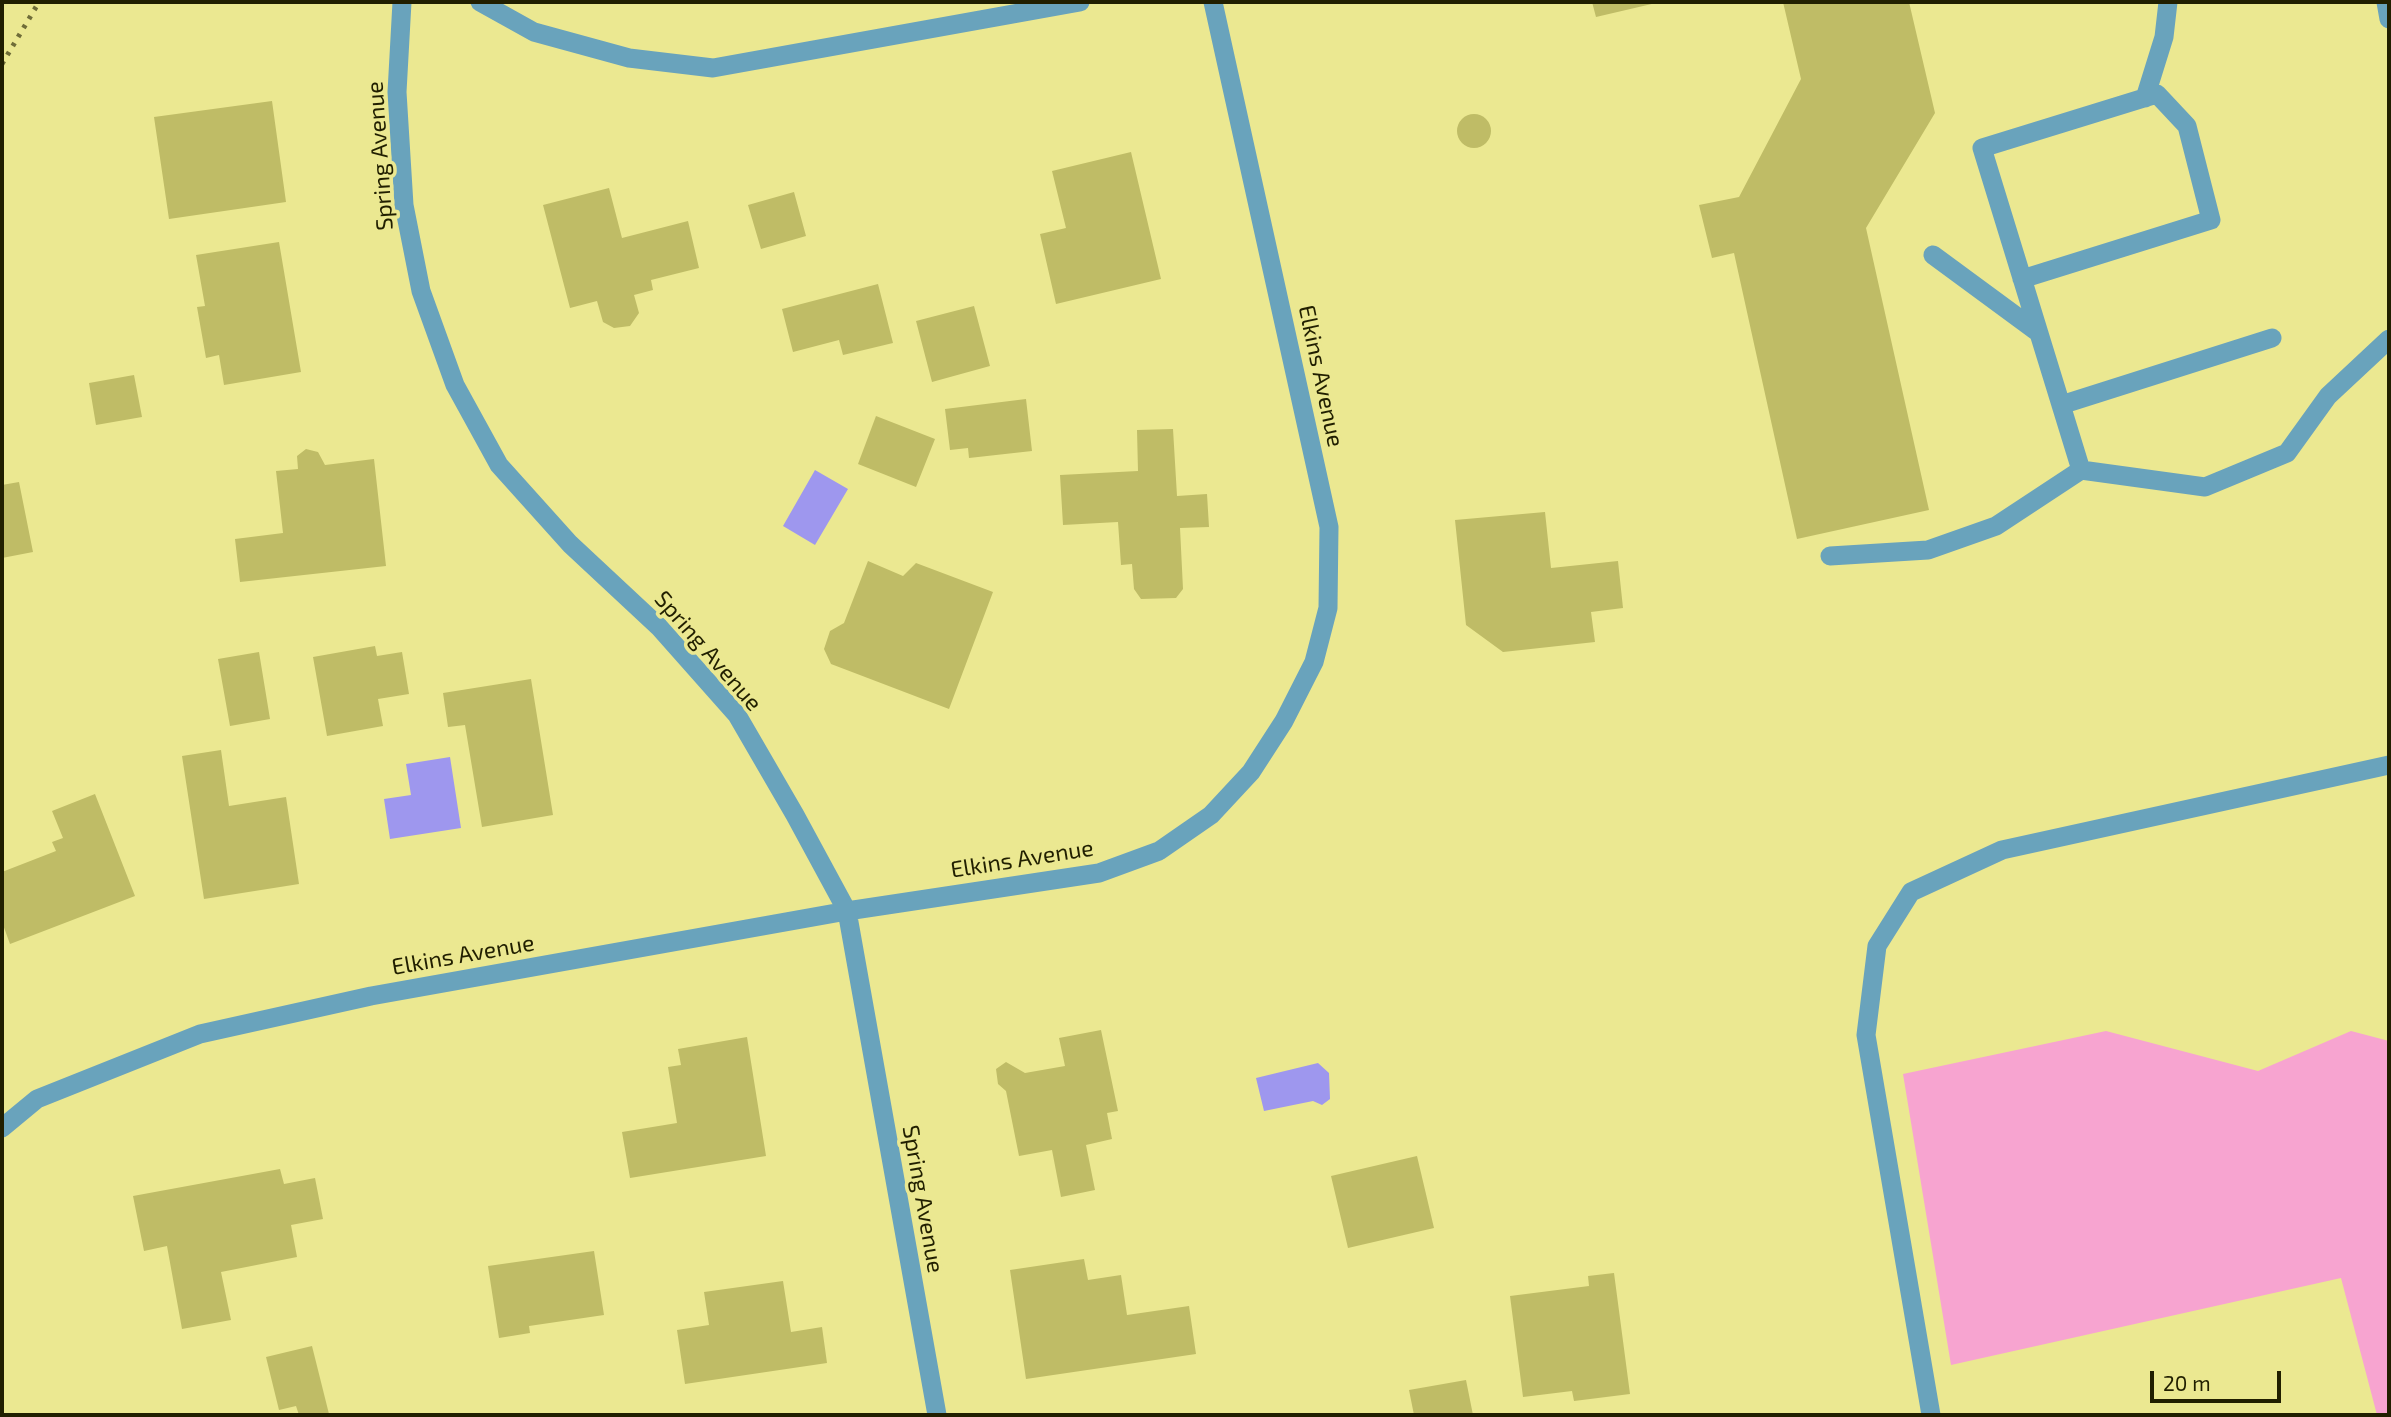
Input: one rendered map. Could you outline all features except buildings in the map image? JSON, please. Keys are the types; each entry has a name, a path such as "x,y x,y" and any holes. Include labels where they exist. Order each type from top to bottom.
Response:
{"street":[{"name":"Spring Avenue","path":"402,2 397,92 404,205 421,291 455,385 499,465 570,544 659,627 737,715 847,911 936,1415"},
{"path":"480,2 534,32 629,58 713,68 1080,2"},
{"name":"Elkins Avenue","path":"2,1128 37,1099 200,1034 371,996 847,911 1099,873 1159,851 1211,815 1251,772 1284,721 1314,662 1328,608 1329,527 1213,2"},
{"path":"2145,98 2165,37 2168,2"},
{"path":"2386,2 2389,19"},
{"path":"2022,279 2211,220 2187,126 2158,94 1982,148 2022,279 2081,470"},
{"path":"1933,255 2039,333"},
{"path":"2061,405 2272,338"},
{"path":"1830,555 1928,550 1996,526 2081,470 2205,488 2287,453 2328,396 2389,339"},
{"path":"1931,1415 1866,1035 1877,946 1911,892 2002,850 2389,765"}],"shaded area":[{"path":"815,470 848,489 815,545 783,526"},
{"path":"450,757 461,828 390,839 384,799 411,795 406,764"},
{"path":"2106,1031 2258,1071 2351,1031 2389,1041 2389,1415 2377,1415 2341,1278 1951,1365 1903,1074"},
{"path":"1318,1063 1329,1073 1330,1099 1322,1105 1313,1101 1264,1111 1256,1078"}],"railway":[{"path":"2,64 39,2"}]}
